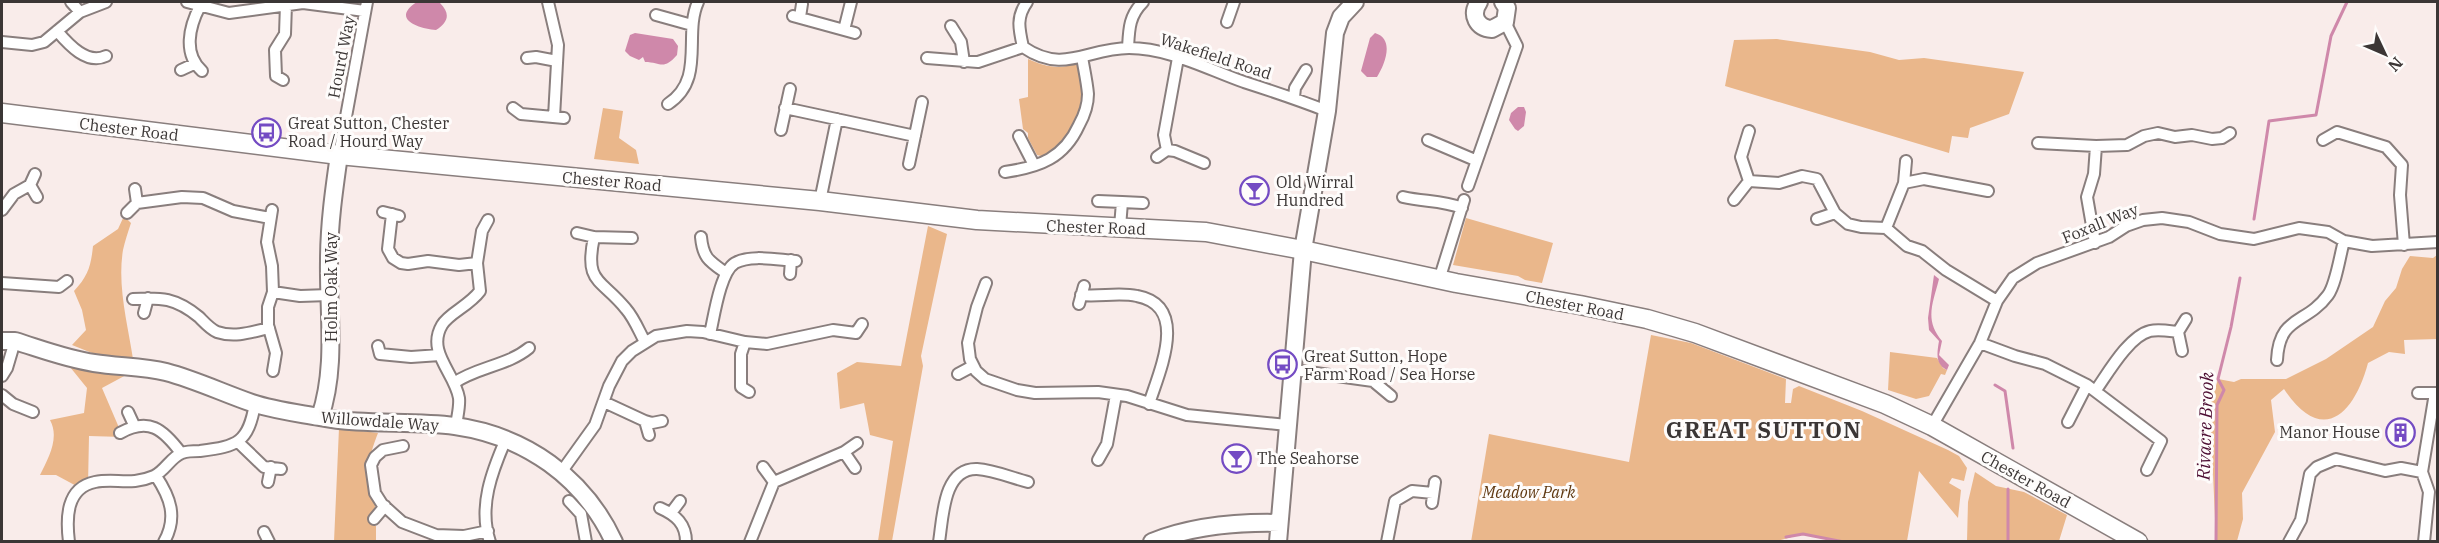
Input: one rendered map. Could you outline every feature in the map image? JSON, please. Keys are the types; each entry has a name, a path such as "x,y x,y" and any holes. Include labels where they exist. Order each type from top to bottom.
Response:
{"main road":[{"name":"Chester Road","path":"2,113 339,155 819,201 977,220 1206,232 1303,250 1439,280 1647,319 1695,333 1885,404 1932,426 2131,540"}],"street":[{"path":"71,2 80,12"},
{"path":"2,42 32,45 44,42 80,12 106,2"},
{"path":"187,2 229,13 303,3 366,6"},
{"path":"513,108 521,114 559,118 558,45 548,2"},
{"path":"668,104 678,98 687,81 693,56 692,25 698,2"},
{"path":"802,4 796,17 849,32 851,2"},
{"path":"927,58 978,62 1023,47 1019,15 1028,2"},
{"path":"1128,48 1130,22 1135,10 1143,2"},
{"path":"1227,22 1234,2"},
{"path":"1278,542 1303,250 1327,111 1335,33 1341,17 1355,2"},
{"path":"1479,2 1474,10 1474,16 1481,26 1492,29 1507,8"},
{"path":"275,80 275,50 285,34 286,4"},
{"path":"181,69 198,68 192,60 190,36 194,18 200,6"},
{"name":"Hourd Way","path":"339,155 366,6"},
{"path":"1468,186 1516,46 1507,8"},
{"path":"656,15 669,21 692,25"},
{"path":"951,26 961,42 964,62"},
{"path":"57,31 66,42 82,54 102,60"},
{"name":"Wakefield Road","path":"1023,47 1035,56 1053,60 1128,48 1160,52 1294,97 1327,111"},
{"path":"532,55 557,61"},
{"path":"1005,172 1046,161 1067,147 1082,120 1088,96 1082,57"},
{"path":"1167,150 1164,135 1178,58"},
{"path":"1294,97 1295,88 1306,70"},
{"path":"780,130 790,89"},
{"path":"909,164 922,102"},
{"path":"785,108 915,136"},
{"path":"819,201 837,119"},
{"path":"1749,131 1741,157 1749,181"},
{"path":"2323,140 2337,132 2386,147 2402,165 2400,195 2404,245"},
{"path":"2038,143 2127,145 2144,136 2158,133 2175,137 2192,135 2212,139 2222,138 2230,133"},
{"path":"1019,136 1034,165"},
{"path":"2212,139 2221,150"},
{"path":"1428,140 1476,160"},
{"path":"2095,243 2087,197 2094,174 2096,146"},
{"path":"1157,157 1167,150 1175,151 1204,163"},
{"name":"Holm Oak Way","path":"320,417 325,402 331,350 329,240 339,155"},
{"path":"1886,228 1904,183 1906,161"},
{"path":"2,210 14,194 30,185 35,174"},
{"path":"1749,181 1779,183 1802,176 1817,179 1835,213 1848,224 1862,228 1886,228 1907,246 1922,251 1946,270 1997,301"},
{"path":"1904,183 1924,179 1964,180 1988,191"},
{"path":"1734,200 1749,181"},
{"path":"30,185 37,197"},
{"path":"135,189 137,203"},
{"path":"127,213 137,203 182,197 203,198 233,211 271,214 267,242 272,266 273,292 268,307 269,328 276,353 273,371"},
{"path":"1403,197 1425,202 1445,201 1463,204 1439,280"},
{"path":"1098,201 1143,203"},
{"path":"1120,227 1122,202"},
{"path":"1817,219 1835,213"},
{"path":"391,214 388,249 393,258 400,263 428,261 459,266 477,263"},
{"name":"Foxall Way","path":"1932,426 1980,343 1997,301 2013,278 2037,263 2095,243 2143,220 2162,218 2189,222 2220,234 2254,239 2299,228 2328,232 2344,242 2372,246 2438,242"},
{"path":"456,426 460,401 440,355 438,337 442,324 473,300 480,291 477,263 482,231 488,220"},
{"path":"578,232 594,237 632,238"},
{"path":"594,237 590,261 591,271 596,280 627,309 645,342"},
{"path":"701,237 703,253 726,273"},
{"path":"2277,360 2278,345 2283,330 2317,308 2331,292 2344,242"},
{"path":"710,334 726,273 734,264 751,259 793,261 790,274"},
{"path":"2,283 63,289"},
{"path":"987,283 978,303 968,343 973,366 985,379 1017,390 1035,393 1098,392 1136,398 1174,412 1204,418 1287,425"},
{"path":"273,292 300,296 329,295"},
{"path":"1081,295 1137,296 1148,299 1164,314 1168,327 1167,339 1149,404"},
{"path":"144,313 148,298"},
{"path":"133,299 167,298 217,332 231,335 269,328"},
{"path":"978,303 989,308"},
{"path":"2182,351 2178,332 2186,319"},
{"path":"562,471 589,436 609,386 622,361 656,336 687,331 745,342 777,344 833,330 859,334"},
{"path":"2068,422 2091,387 2132,342 2148,331 2178,332"},
{"path":"2,376 6,368 8,341"},
{"name":"Willowdale Way","path":"8,341 74,359 163,371 255,404 320,417 349,422 456,426 506,439 536,453 562,471 580,489 606,522 614,542"},
{"path":"740,391 741,354 745,342"},
{"path":"1980,343 2045,364 2091,387 2161,441 2147,470"},
{"path":"454,383 465,375 520,362 529,348"},
{"path":"379,355 411,357 440,355"},
{"path":"958,374 973,366"},
{"path":"1294,370 1373,381 1391,396"},
{"path":"2418,393 2436,393 2422,472 2433,492 2424,542"},
{"path":"2,395 13,404 33,412"},
{"path":"1098,460 1111,449 1116,395"},
{"path":"604,402 645,421 652,423 662,421"},
{"path":"69,542 66,521 68,509 73,497 86,486 96,481 130,483 156,476 181,453 225,448 238,442 251,426 255,404"},
{"path":"128,412 134,425"},
{"path":"645,421 649,435"},
{"path":"120,432 141,424 156,428 171,440 181,453"},
{"path":"403,446 383,450 375,457 371,465 375,493 385,506 402,522 436,535 489,536 486,506 489,488 506,439"},
{"path":"238,442 264,467 276,468 268,482"},
{"path":"750,542 774,482 844,452 857,443"},
{"path":"844,452 855,468"},
{"path":"2289,542 2301,520 2310,474 2317,467 2336,459 2385,471 2401,468 2422,472"},
{"path":"763,467 774,482"},
{"path":"939,542 947,493 954,479 965,470 979,469 1028,482"},
{"path":"156,476 172,505 169,534 165,541"},
{"path":"1387,542 1395,501 1412,491 1433,493"},
{"path":"570,501 581,514 586,542"},
{"path":"671,513 680,501"},
{"path":"374,519 385,506"},
{"path":"660,508 671,513 685,528 686,542"},
{"path":"1156,541 1179,532 1255,522 1278,523"}],"green space":[{"path":"1777,39 1870,52 1899,60 1924,58 2024,72 2009,114 1970,128 1968,138 1952,136 1949,153 1725,86 1734,40"},
{"path":"1028,59 1052,67 1077,63 1080,77 1080,104 1073,128 1065,139 1045,157 1037,155 1028,138 1028,133 1023,129 1019,99 1028,97"},
{"path":"603,108 623,111 619,138 636,150 639,164 594,159"},
{"path":"124,216 131,223 123,250 121,277 133,359 92,353 72,345 86,330 82,310 74,291 88,270 93,246 118,229"},
{"path":"1466,218 1553,243 1542,283 1525,280 1518,276 1453,265"},
{"path":"928,226 947,234 921,356 923,366 892,541 878,541 893,441 870,435 864,403 840,409 837,373 857,362 901,366"},
{"path":"2437,255 2437,339 2404,340 2405,354 2389,352 2368,363 2354,397 2335,417 2324,420 2311,416 2298,406 2284,389 2271,400 2275,432 2242,493 2243,519 2237,541 2216,541 2210,406 2218,379 2234,382 2241,379 2286,379 2326,359 2373,327 2385,301 2396,288 2402,269 2410,256 2433,258"},
{"name":"Meadow Park","path":"1651,335 1691,343 1786,379 1785,403 1791,403 1793,389 1799,386 1862,411 1959,456 1967,468 1964,481 1952,478 1949,483 1961,490 1958,518 1919,471 1907,541 1844,541 1803,534 1773,542 1471,542 1489,434 1629,462"},
{"path":"1890,352 1937,358 1947,370 1945,375 1941,374 1929,396 1916,399 1888,390"},
{"path":"70,367 128,374 102,388 123,437 89,436 88,485 82,489 56,475 40,475 53,441 53,427 50,420 84,413 87,388"},
{"path":"339,428 378,433 369,470 375,502 370,520 376,526 376,541 334,542"},
{"path":"1975,472 1996,486 2024,492 2067,515 2059,541 1967,541 1968,502"}],"shaded area":[{"path":"417,2 440,3 447,14 443,24 436,30 422,28 410,22 406,13"},
{"path":"635,33 673,39 678,46 677,55 665,64 645,62 643,57 639,60 630,56 625,51 630,35"},
{"path":"1375,33 1381,36 1387,46 1385,59 1377,77 1367,77 1361,71 1370,38"},
{"path":"1518,107 1524,107 1526,112 1524,126 1518,131 1509,120 1511,113"},
{"path":"1934,275 1939,279 1932,311 1933,326 1942,341 1939,355 1949,365 1947,370 1940,365 1937,354 1939,341 1929,330 1928,318"}],"waterway":[{"name":"Rivacre Brook","path":"2254,219 2269,121 2316,115 2331,36 2347,2"},
{"name":"Rivacre Brook","path":"2216,542 2217,405 2224,390 2218,379 2240,278"},
{"path":"1995,385 2005,391 2013,448"},
{"path":"2008,489 2008,542"},
{"path":"1786,537 1803,534 1844,542"}],"place":[{"name":"Great Sutton, Chester Road / Hourd Way","path":"267,132"},
{"name":"Old Wirral Hundred","path":"1255,191"},
{"name":"Great Sutton, Hope Farm Road / Sea Horse","path":"1283,365"},
{"name":"Manor House","path":"2401,432"},
{"name":"The Seahorse","path":"1236,458"}],"district":[{"name":"GREAT SUTTON","path":"1764,429"}]}
